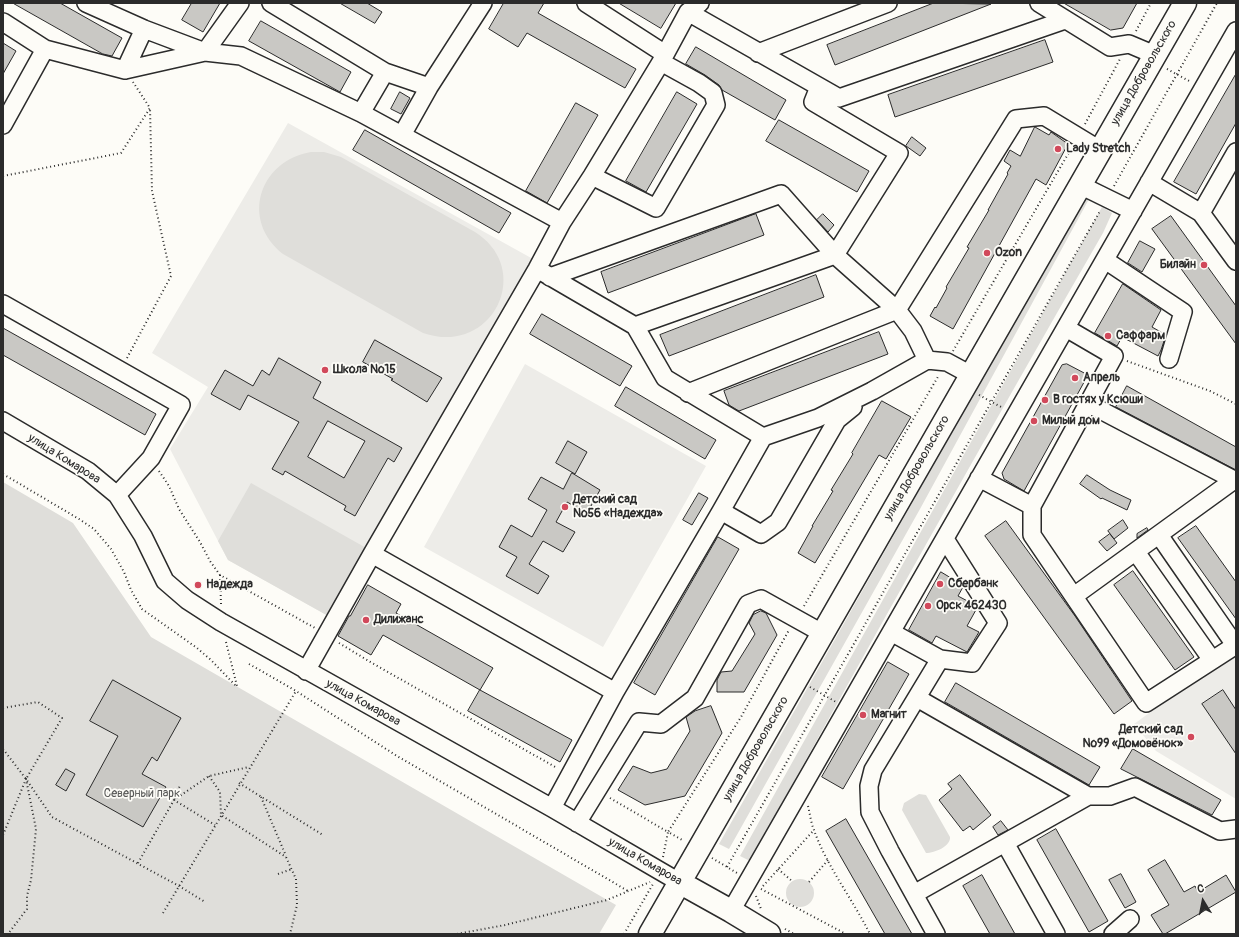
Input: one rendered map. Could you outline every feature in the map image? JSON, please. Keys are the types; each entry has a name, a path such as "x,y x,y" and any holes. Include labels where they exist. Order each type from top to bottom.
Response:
{"main road":[{"name":"улица Добровольского","path":"650,934 1185,3"},
{"name":"улица Комарова","path":"679,882 731,911 776,931"}],"street":[{"path":"86,3 144,29 205,52 242,56 361,113 562,222"},
{"path":"3,22 45,49 124,70 205,52 240,3"},
{"path":"271,3 385,72 429,87"},
{"path":"402,135 429,87 483,3"},
{"path":"586,3 713,93 716,105 656,208 592,176"},
{"path":"758,53 888,3"},
{"path":"1039,3 1110,47 1129,44 1153,58"},
{"path":"306,671 372,554 544,273 562,222 592,176 694,8 758,53 839,98 1065,20"},
{"path":"124,70 144,29"},
{"path":"731,911 1236,32"},
{"path":"3,125 45,49"},
{"path":"361,113 385,72"},
{"path":"635,326 835,255 899,153 813,102 819,87"},
{"path":"688,392 897,310 1016,119 1044,116 1100,150"},
{"path":"1201,213 1236,152"},
{"path":"1149,182 1201,213 1236,261"},
{"path":"1080,185 1133,211"},
{"path":"544,273 781,194 835,255 897,310 913,331 927,360"},
{"path":"1105,260 1183,312 1169,359"},
{"path":"544,273 635,326 665,378 763,437"},
{"path":"3,304 181,405 151,458 116,495"},
{"path":"1066,328 1114,356 1032,506 1032,535 1146,703 1235,645 1159,535"},
{"path":"552,808 615,692 721,512 763,437 818,418 872,391 927,360 947,362 967,381"},
{"path":"721,512 761,534 778,522 837,420 872,391"},
{"path":"1074,596 1235,481 1089,404"},
{"name":"улица Комарова","path":"3,421 88,471 116,495 143,536 165,581 187,600 221,622 306,671 552,808 679,882"},
{"path":"979,478 1032,506"},
{"path":"891,632 940,659 972,663 998,624 945,539"},
{"path":"1136,552 1212,660"},
{"path":"372,554 615,692"},
{"path":"577,823 639,722 661,724 695,698 748,604 761,599 822,633"},
{"path":"936,934 870,812 869,786 873,770 940,659"},
{"path":"917,698 1088,796"},
{"path":"914,894 1088,796 1110,796 1135,787 1220,831 1236,829"},
{"path":"1004,843 1056,934"},
{"path":"1113,934 1130,919"}],"path":[{"path":"727,867 1217,3"},
{"path":"1153,58 1203,89"},
{"path":"120,370 172,276 152,191 150,108 124,70"},
{"path":"3,176 121,153 150,108"},
{"path":"1114,356 1210,391 1236,404"},
{"path":"967,381 991,402 1016,415"},
{"path":"3,474 94,529 112,549 124,572 131,590 142,609 197,648 237,687"},
{"path":"249,664 296,690 397,756 628,891"},
{"path":"796,679 847,709"},
{"path":"163,913 239,783 296,690"},
{"path":"3,708 38,702 62,718 26,779 3,835"},
{"path":"3,749 52,817 138,863 205,902"},
{"path":"174,800 208,776 250,767"},
{"path":"208,776 220,792 221,815"},
{"path":"8,934 27,910 27,896 31,880 36,830 26,779"},
{"path":"239,783 323,835"},
{"path":"138,863 174,800 180,785"},
{"path":"803,786 814,830 828,860 870,934"},
{"path":"260,796 296,879 298,905 290,934"},
{"path":"174,800 215,826"},
{"path":"221,815 286,857"},
{"path":"814,830 761,889 846,934"},
{"path":"660,871 668,832"},
{"path":"809,882 828,860"},
{"path":"278,874 292,869"},
{"path":"778,869 792,881"},
{"path":"457,934 505,925 607,900 655,880 624,934"},
{"path":"749,880 763,912"},
{"path":"776,931 794,934"}],"shaded area":[{"name":"Школа №15","path":"288,123 533,259 330,617 228,560 170,449 208,387 152,353"},
{"name":"Детский сад №56 «Надежда»","path":"525,364 706,466 603,647 424,547"},
{"name":"Детский сад №99 «Домовёнок»","path":"1236,650 1236,799 1156,751 1134,724"}],"green space":[{"path":"311,152 324,152 341,157 475,232 493,248 502,267 503,287 497,306 486,322 469,333 448,337 423,333 283,254 270,240 262,225 259,209 261,194 268,179 279,167 293,158"},
{"path":"1080,194 1089,199 920,509 729,849 719,844 911,505"},
{"path":"1102,207 1112,213 1103,233 925,546 750,861 740,856"},
{"name":"Северный парк","path":"3,482 73,523 151,637 616,905 599,934 3,934"},
{"path":"251,483 368,549 330,617 228,560 218,541"},
{"path":"919,794 926,795 950,837 950,840 945,846 930,853 926,853 902,810 904,803"},
{"path":"800,879 810,883 814,893 810,903 800,907 790,903 786,893 790,883"}],"building":[{"path":"13,3 60,3 122,38 112,56 103,54"},
{"path":"192,3 220,3 203,32 182,20"},
{"path":"340,3 367,3 382,12 375,23"},
{"path":"504,3 544,3 538,13 636,69 625,88 527,33 518,47 489,29"},
{"path":"619,3 676,3 661,28"},
{"path":"934,3 991,4 835,65 827,45"},
{"path":"1064,3 1137,3 1123,28 1111,30"},
{"path":"261,21 351,72 340,92 249,41"},
{"path":"1045,40 1053,62 895,117 888,95"},
{"path":"3,43 16,51 3,74"},
{"path":"696,47 786,100 775,120 722,90 719,85 686,64"},
{"path":"1236,74 1236,123 1196,194 1174,182"},
{"path":"400,92 410,98 401,114 391,109"},
{"path":"677,92 697,104 646,192 626,181"},
{"path":"576,103 598,115 547,203 526,191"},
{"path":"779,120 869,171 857,192 766,141"},
{"path":"1035,127 1049,135 1051,132 1068,144 1046,185 1036,179 953,329 930,316 935,307 936,308 947,288 946,287 969,248 967,247 1008,174 1007,173 1011,166 1004,161 1010,150 1020,156"},
{"path":"365,130 511,213 499,233 353,150"},
{"path":"912,137 926,148 920,156 906,146"},
{"path":"756,214 764,235 608,293 601,272"},
{"path":"823,214 834,225 828,232 817,220"},
{"path":"1171,216 1236,306 1236,344 1152,229"},
{"path":"1140,241 1155,249 1142,272 1128,263"},
{"path":"816,275 824,297 669,356 660,335"},
{"path":"1123,284 1161,310 1152,327 1166,335 1158,356 1122,337 1117,346 1095,333"},
{"path":"542,314 632,366 620,386 530,334"},
{"path":"3,328 156,414 145,435 3,355"},
{"path":"879,332 888,354 739,411 729,405 724,391"},
{"path":"375,340 442,378 427,402 391,380 393,379 363,362"},
{"path":"279,358 321,382 313,398 402,448 394,462 388,458 355,516 344,510 346,506 285,471 283,475 272,469 299,422 248,395 240,410 211,394 225,370 253,386 262,370 269,375","holes":["328,421 365,441 344,478 308,457"]},
{"path":"1067,364 1088,375 1024,491 1004,479 1002,473 1062,365"},
{"path":"1127,386 1236,447 1236,470 1116,407"},
{"path":"626,387 716,440 705,459 615,406"},
{"path":"882,401 911,417 886,459 879,455 815,563 798,553 833,491 831,490"},
{"path":"568,441 587,452 575,474 556,463"},
{"path":"572,473 600,490 587,513 567,502 556,522 575,532 563,552 543,541 529,564 549,576 538,594 506,576 517,557 499,547 511,525 532,537 547,510 528,499 541,477 563,489"},
{"path":"1087,475 1110,490 1131,500 1127,510 1102,498 1101,499 1080,484"},
{"path":"699,493 708,498 692,525 683,520"},
{"path":"1123,520 1128,528 1114,539 1108,531"},
{"path":"1006,521 1075,616 1132,701 1114,714 985,536"},
{"path":"1196,526 1236,582 1236,619 1178,538"},
{"path":"1147,528 1148,530 1137,538 1137,534"},
{"path":"1110,534 1117,543 1107,551 1099,542"},
{"path":"718,537 739,549 655,695 634,683"},
{"path":"1133,571 1194,657 1175,670 1114,585"},
{"path":"941,572 961,584 963,587 958,596 975,605 977,608 967,626 979,632 967,652 936,636 932,643 909,630"},
{"path":"368,585 401,604 396,613 493,668 480,690 383,635 371,655 338,636"},
{"path":"761,611 766,613 777,635 744,692 717,692 717,680 721,672 732,671 755,634 749,623 753,615"},
{"path":"888,662 909,674 843,789 822,777"},
{"path":"113,680 181,718 157,761 152,757 142,774 166,787 143,827 86,795 118,736 90,721"},
{"path":"956,683 1100,767 1089,785 945,702"},
{"path":"480,690 572,740 560,762 468,711"},
{"path":"1223,690 1236,710 1236,754 1202,704"},
{"path":"711,706 722,733 685,796 645,805 618,790 633,766 651,773 667,769 690,731 686,717 695,711"},
{"path":"1133,749 1221,800 1212,815 1121,769"},
{"path":"66,769 75,774 66,791 56,785"},
{"path":"960,775 991,815 973,830 970,826 963,831 939,800 952,789 948,784"},
{"path":"846,819 912,934 885,934 826,831"},
{"path":"1001,821 1008,830 998,835 993,827"},
{"path":"1056,829 1108,921 1089,932 1037,840"},
{"path":"1165,860 1184,892 1195,886 1198,892 1226,875 1236,892 1163,934 1151,915 1169,905 1148,870"},
{"path":"1121,874 1136,902 1125,908 1109,880"},
{"path":"982,875 1015,934 990,934 963,886"}],"place":[{"name":"Lady Stretch","path":"1058,149"},
{"name":"Ozon","path":"987,253"},
{"name":"Билайн","path":"1204,265"},
{"name":"Саффарм","path":"1108,336"},
{"name":"Школа №15","path":"325,370"},
{"name":"Апрель","path":"1075,378"},
{"name":"В гостях у Ксюши","path":"1045,400"},
{"name":"Милый дом","path":"1034,421"},
{"name":"Детский сад №56 «Надежда»","path":"565,507"},
{"name":"Сбербанк","path":"940,584"},
{"name":"Надежда","path":"198,585"},
{"name":"Орск 462430","path":"928,606"},
{"name":"Дилижанс","path":"366,620"},
{"name":"Магнит","path":"863,715"},
{"name":"Детский сад №99 «Домовёнок»","path":"1191,737"}]}
